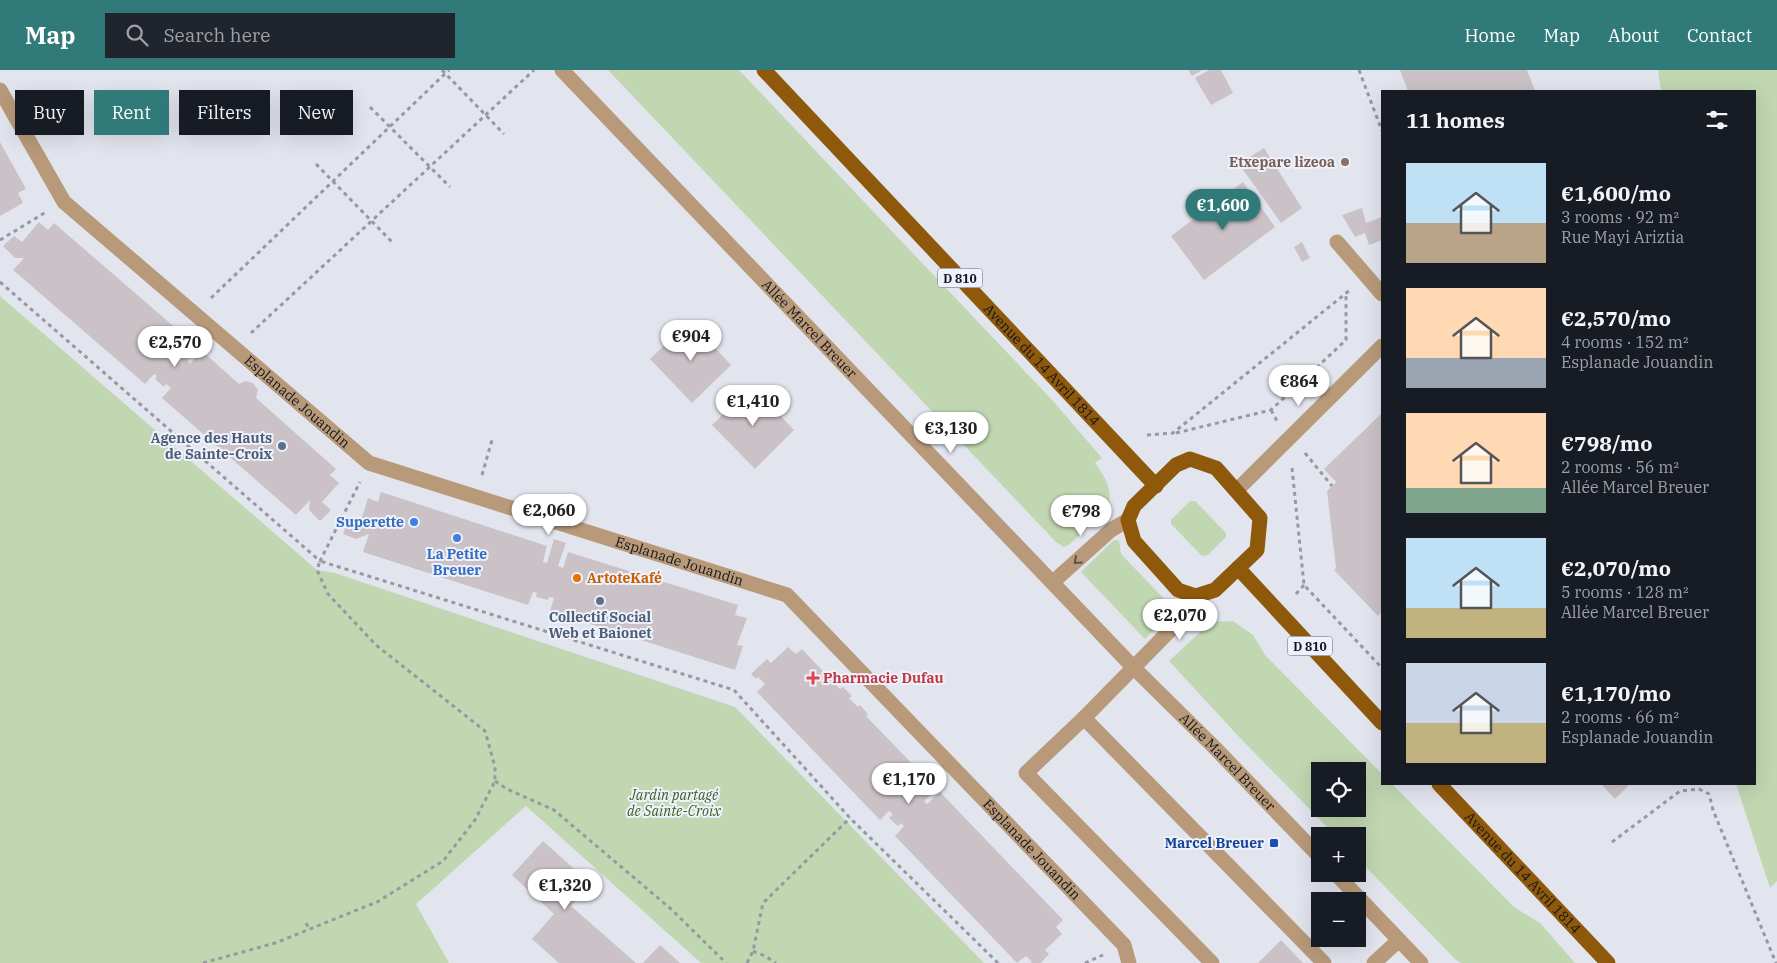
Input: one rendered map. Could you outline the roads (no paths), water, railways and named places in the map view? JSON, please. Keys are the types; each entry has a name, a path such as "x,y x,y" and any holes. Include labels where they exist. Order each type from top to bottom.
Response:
{"main road":[{"name":"Avenue du 14 Avril 1814","path":"764,70 1156,486"},
{"path":"1190,459 1216,468 1236,490 1260,518 1257,550 1215,590 1196,596 1178,590 1134,541 1128,520 1134,506 1176,465 1190,459"},
{"name":"D 810","path":"1238,568 1381,722"},
{"name":"Avenue du 14 Avril 1814","path":"1440,785 1608,963"}],"street":[{"name":"Allée Marcel Breuer","path":"566,71 1133,667 1210,743 1311,848"},
{"name":"Esplanade Jouandin","path":"0,90 64,202 369,463 787,595 1124,945 1129,963"},
{"path":"1337,242 1381,293"},
{"path":"1236,490 1381,347"},
{"path":"1053,582 1111,530 1128,520"},
{"path":"1196,596 1191,609 1084,718 1026,773 1212,963"},
{"path":"1084,718 1324,963"},
{"path":"1344,882 1421,963"},
{"path":"1374,963 1399,940"}],"place":[{"name":"Etxepare lizeoa","path":"1345,162"},
{"name":"Agence des Hauts de Sainte-Croix","path":"282,446"},
{"name":"Superette","path":"414,522"},
{"name":"La Petite Breuer","path":"457,538"},
{"name":"ArtoteKafé","path":"577,578"},
{"name":"Collectif Social Web et Baionet","path":"600,601"},
{"name":"Pharmacie Dufau","path":"813,678"},
{"name":"Marcel Breuer","path":"1274,843"}],"park label":[{"name":"Jardin partagé de Sainte-Croix","path":"674,804"}]}
